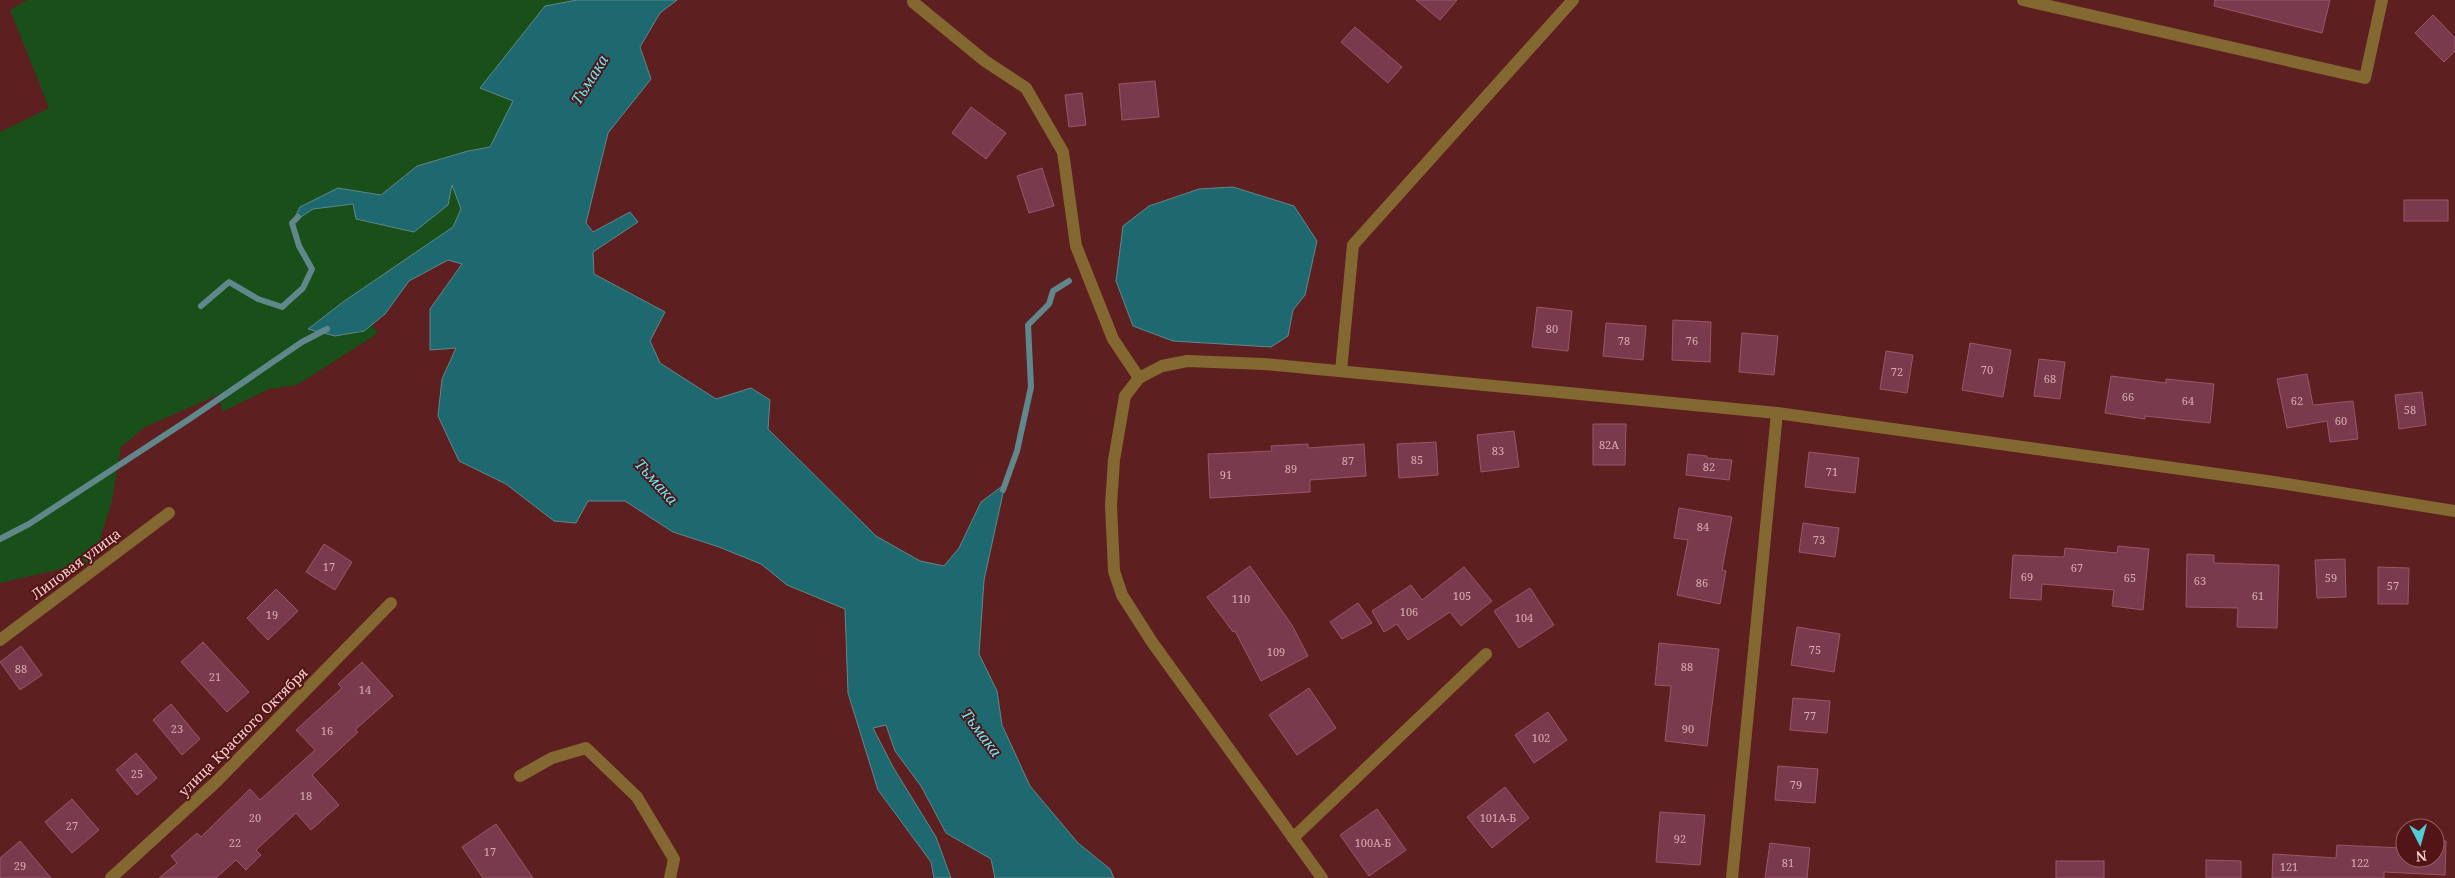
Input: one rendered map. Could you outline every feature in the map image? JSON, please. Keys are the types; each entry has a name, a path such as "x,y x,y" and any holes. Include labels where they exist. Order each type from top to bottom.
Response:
{"street":[{"path":"1342,371 1353,245 1573,0"},
{"path":"2023,0 2364,78 2382,0"},
{"path":"913,2 985,61 1026,88 1064,152 1076,246 1113,339 1139,378"},
{"path":"1322,878 1152,642 1122,595 1114,571 1111,505 1114,460 1120,417 1125,396 1139,378 1162,366 1187,361 1342,371 1777,413 2274,482 2455,511"},
{"path":"1732,878 1777,413"},
{"name":"Липовая улица","path":"0,640 169,513"},
{"name":"улица Красного Октября","path":"111,878 216,782 392,604"},
{"path":"1293,838 1486,654"},
{"path":"520,776 552,758 586,748 637,797 674,859 670,878"}],"green space":[{"path":"27,0 577,0 545,6 481,88 513,101 490,147 468,151 417,166 381,195 338,188 300,207 293,222 313,209 353,204 452,184 461,209 453,227 363,304 377,334 297,385 269,389 222,412 220,394 145,427 121,447 112,501 93,562 0,583 0,132 49,108 10,10"}],"water":[{"name":"Тьмака","path":"577,0 677,0 660,13 640,47 651,79 608,133 586,223 593,232 630,212 638,222 593,252 594,274 665,312 650,341 660,363 716,399 751,388 770,400 768,429 876,536 920,561 944,566 959,548 981,502 1005,484 984,580 979,654 997,691 1002,725 1030,786 1078,843 1110,869 1114,878 995,878 991,859 946,833 921,786 895,751 886,725 873,728 893,767 936,837 951,878 934,878 931,862 878,790 848,693 845,609 787,585 761,564 719,547 673,532 625,501 588,501 576,523 554,521 506,484 459,461 438,416 442,379 456,348 430,350 430,309 462,264 448,260 409,281 385,314 364,331 335,336 308,329 343,302 453,227 461,209 452,185 448,205 414,232 356,219 353,204 313,209 292,223 300,207 338,188 381,195 417,166 468,151 490,147 513,101 480,88 545,6"},
{"path":"1233,187 1294,206 1317,241 1305,295 1293,310 1288,336 1271,347 1173,341 1133,326 1116,281 1123,226 1149,206 1199,189"}],"building":[{"path":"1416,0 1457,0 1440,20"},
{"path":"2215,0 2330,0 2322,33 2214,6"},
{"path":"2433,15 2455,38 2455,51 2444,62 2415,33"},
{"path":"1355,27 1402,67 1388,83 1341,42"},
{"path":"1155,81 1159,117 1122,120 1119,84"},
{"path":"1082,93 1086,125 1069,127 1065,95"},
{"path":"971,107 1006,133 986,159 952,133"},
{"path":"1042,168 1054,206 1029,213 1017,176"},
{"path":"2404,200 2448,200 2448,221 2404,221"},
{"path":"1537,307 1572,311 1568,351 1532,347"},
{"path":"1673,320 1711,322 1710,362 1672,360"},
{"path":"1606,323 1646,326 1643,360 1603,356"},
{"path":"1742,333 1778,336 1774,375 1739,372"},
{"path":"1970,343 2011,350 2003,397 1962,390"},
{"path":"1886,351 1913,355 1907,393 1880,389"},
{"path":"2039,359 2065,362 2060,399 2034,396"},
{"path":"2307,374 2313,405 2353,401 2358,439 2330,442 2327,421 2287,428 2277,379"},
{"path":"2111,376 2166,383 2166,379 2214,384 2210,423 2145,416 2145,419 2105,413"},
{"path":"2422,392 2426,425 2399,429 2395,395"},
{"path":"1593,424 1626,424 1625,465 1593,465"},
{"path":"1514,431 1519,467 1481,472 1477,435"},
{"path":"1436,442 1438,475 1399,478 1397,444"},
{"path":"1308,444 1308,448 1364,444 1366,476 1310,480 1310,492 1210,498 1208,454 1272,451 1271,446"},
{"path":"1809,452 1859,458 1855,493 1805,487"},
{"path":"1688,454 1732,460 1729,480 1686,475"},
{"path":"1679,508 1732,517 1722,570 1726,571 1720,604 1677,595 1688,540 1674,538"},
{"path":"1803,523 1839,528 1835,557 1799,552"},
{"path":"324,544 352,562 335,590 306,572"},
{"path":"2118,546 2149,549 2143,610 2112,606 2114,590 2042,584 2041,600 2010,598 2013,555 2064,557 2065,548 2117,553"},
{"path":"2187,554 2214,555 2214,563 2279,565 2277,628 2237,627 2238,608 2186,607"},
{"path":"2345,559 2346,597 2317,598 2315,560"},
{"path":"1250,566 1292,625 1308,656 1261,681 1235,631 1233,632 1207,597"},
{"path":"1464,567 1492,601 1461,626 1450,612 1408,640 1397,624 1384,632 1372,611 1411,585 1422,600"},
{"path":"2378,567 2409,568 2408,604 2378,604"},
{"path":"1530,588 1554,625 1519,648 1494,611"},
{"path":"276,589 298,611 268,640 247,618"},
{"path":"1358,603 1372,623 1342,639 1330,622"},
{"path":"1797,627 1840,634 1834,672 1791,665"},
{"path":"203,642 249,692 227,712 181,662"},
{"path":"1659,643 1719,649 1707,746 1665,741 1671,686 1655,685"},
{"path":"21,646 42,675 20,690 0,662"},
{"path":"362,662 393,696 355,730 358,732 312,775 339,805 311,830 296,813 256,850 261,855 246,870 236,860 216,878 159,878 177,863 171,856 197,833 201,837 250,789 260,800 315,750 296,730 342,688 338,684"},
{"path":"1309,688 1336,728 1297,755 1269,715"},
{"path":"1793,698 1830,701 1827,733 1790,730"},
{"path":"171,704 200,739 182,755 153,720"},
{"path":"1548,712 1567,740 1534,763 1515,735"},
{"path":"136,753 157,778 137,795 116,770"},
{"path":"1778,766 1818,769 1815,803 1775,800"},
{"path":"1505,787 1529,818 1492,848 1467,817"},
{"path":"72,799 99,830 72,853 45,822"},
{"path":"1377,809 1406,850 1369,876 1340,835"},
{"path":"1660,812 1705,815 1700,865 1656,862"},
{"path":"496,824 533,878 483,878 462,847"},
{"path":"20,841 51,878 0,878 0,858"},
{"path":"2446,841 2445,875 2384,872 2384,878 2272,878 2273,854 2336,858 2337,845 2395,848 2395,868 2445,868"},
{"path":"1770,843 1810,848 1807,878 1765,878"},
{"path":"2206,860 2241,861 2241,878 2206,878"},
{"path":"2056,861 2104,861 2104,878 2056,878"}],"waterway":[{"path":"201,306 229,282 258,299 282,307 303,288 312,269 299,246 292,223 298,217"},
{"path":"1003,490 1017,451 1031,387 1028,325 1049,304 1053,291 1069,281"},
{"path":"0,539 29,524 191,418 302,342 327,329"}]}
